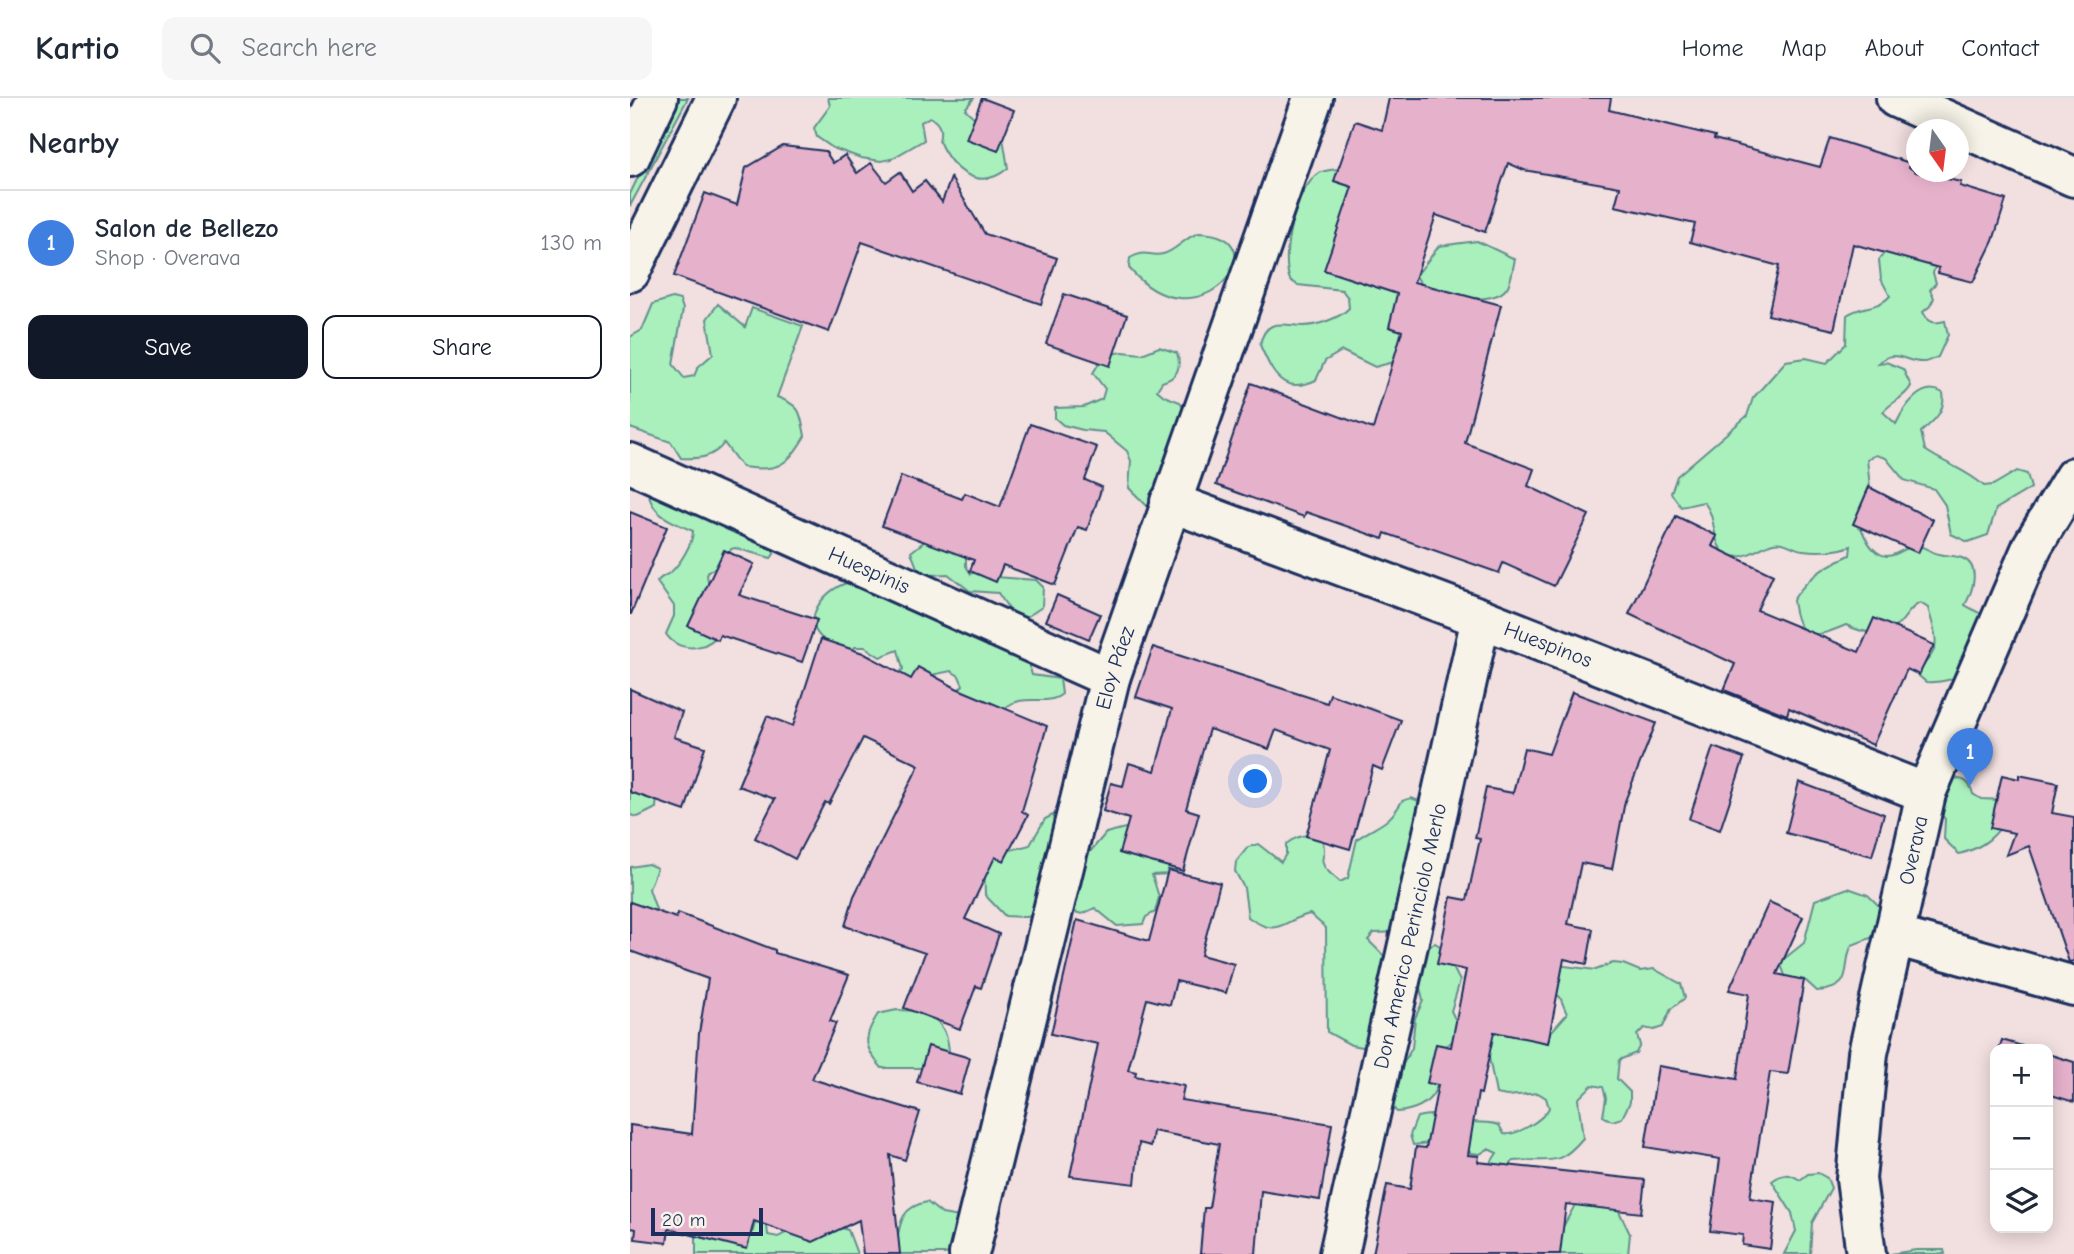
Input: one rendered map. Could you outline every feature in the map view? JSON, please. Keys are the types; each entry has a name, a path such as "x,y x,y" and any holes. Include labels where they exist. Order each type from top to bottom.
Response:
{"street":[{"path":"630,157 658,98"},
{"path":"630,272 716,98"},
{"name":"Eloy Páez","path":"969,1254 1110,678 1313,98"},
{"path":"1896,98 2074,177"},
{"name":"Huespinis","path":"630,463 1110,678"},
{"name":"Overava","path":"1866,1254 1856,1179 1868,1053 1926,793 2033,545 2071,490"},
{"name":"Huespinos","path":"1170,502 1481,618 1926,793"},
{"name":"Don Americo Perinciolo Merlo","path":"1339,1254 1481,618"},
{"path":"1895,936 2074,986"}],"green space":[{"path":"676,98 688,98 630,206 630,194"},
{"path":"828,98 974,98 965,109 994,136 1003,138 1008,168 987,178 968,175 951,161 945,152 939,141 939,127 930,117 921,122 924,140 891,159 881,161 861,158 833,148 817,137 814,128 830,106"},
{"path":"1339,169 1349,170 1402,280 1432,352 1375,367 1342,351 1325,361 1316,380 1295,385 1280,379 1260,345 1262,336 1270,327 1281,324 1315,325 1334,318 1349,308 1348,298 1342,290 1298,285 1290,280 1287,269 1288,240 1296,208 1303,194 1318,174"},
{"path":"1199,233 1224,239 1235,251 1234,267 1223,283 1205,294 1182,298 1156,291 1129,268 1130,258 1140,254 1158,255 1168,252"},
{"path":"1477,241 1515,259 1508,286 1494,296 1483,298 1428,294 1416,276 1439,246"},
{"path":"1891,244 1936,264 1933,273 1936,283 1930,290 1934,298 1923,312 1932,322 1945,321 1948,335 1938,357 1924,362 1895,356 1878,363 1886,362 1903,369 1911,386 1883,412 1896,424 1909,403 1921,393 1935,390 1943,393 1941,410 1921,432 1925,450 1984,486 1993,485 2017,471 2027,474 2031,488 1996,509 1988,535 1968,542 1951,534 1945,505 1934,489 1904,480 1886,458 1876,455 1867,459 1871,497 1860,523 1873,548 1884,556 1889,556 1921,546 1938,554 1962,558 1972,567 1974,573 1965,605 1981,614 1987,635 1970,664 1958,676 1939,682 1926,682 1919,676 1936,642 1928,608 1920,603 1913,607 1900,623 1887,631 1866,632 1846,625 1816,634 1803,630 1799,624 1793,600 1818,573 1850,555 1851,546 1815,551 1777,542 1744,556 1733,556 1722,550 1718,544 1711,514 1703,502 1681,507 1671,493 1677,476 1747,416 1753,398 1786,361 1806,358 1827,363 1846,344 1847,315 1881,303 1890,296 1881,279 1879,260"},
{"path":"672,298 680,300 683,309 673,364 684,378 694,376 698,367 713,354 707,319 718,304 745,327 752,308 803,326 777,397 791,403 798,410 805,436 793,454 780,465 764,468 742,467 724,443 715,452 705,456 681,458 671,442 630,428 630,337 642,330 653,304"},
{"path":"1159,347 1177,353 1179,363 1175,375 1162,382 1157,390 1180,402 1185,411 1150,509 1129,488 1131,461 1127,451 1104,432 1063,425 1055,418 1055,408 1084,407 1102,399 1105,389 1093,373 1104,355 1123,352 1142,354"},
{"path":"648,484 771,539 774,554 771,558 735,548 731,549 725,564 709,571 707,575 717,636 705,645 684,646 671,640 666,634 674,616 674,606 657,582 678,564 693,531 661,515 655,509"},
{"path":"925,541 966,556 966,566 971,574 979,569 996,577 1036,580 1043,587 1042,607 1025,618 1015,618 998,593 970,591 948,574 928,575 918,570 911,552"},
{"path":"851,582 982,637 988,647 1009,646 1028,660 1032,675 1060,679 1062,694 1049,700 1020,701 1004,709 951,699 963,685 959,676 951,671 891,683 903,669 898,650 880,657 865,647 855,647 842,663 825,649 823,639 813,623 825,597"},
{"path":"630,768 657,797 656,808 638,817 630,815"},
{"path":"1953,778 1966,782 1973,794 1981,799 2003,800 2010,814 1989,840 1959,854 1944,839 1945,819 1933,804"},
{"path":"1411,798 1427,804 1401,932 1374,933 1368,940 1388,960 1369,1048 1351,1045 1327,1032 1326,928 1310,914 1273,928 1248,917 1244,888 1235,871 1236,862 1248,847 1258,844 1281,862 1286,854 1286,844 1303,836 1315,835 1323,842 1324,866 1340,882 1348,878 1357,839 1387,820 1402,801"},
{"path":"1063,810 1083,860 1106,833 1125,828 1178,868 1171,874 1152,875 1159,897 1155,912 1146,917 1143,924 1117,926 1095,908 1082,914 1071,911 1026,917 1005,916 985,895 984,857 1030,845 1045,819"},
{"path":"648,864 657,868 649,889 657,912 630,918 630,867"},
{"path":"1848,888 1868,895 1885,912 1876,936 1852,945 1843,981 1838,986 1817,991 1806,981 1786,978 1780,962 1804,943 1815,900"},
{"path":"1435,943 1443,948 1460,981 1451,1011 1455,1019 1544,1040 1567,1014 1560,997 1552,992 1557,965 1596,970 1613,963 1623,964 1640,971 1654,969 1681,984 1685,998 1671,1009 1663,1027 1654,1030 1644,1028 1637,1035 1640,1045 1636,1053 1619,1060 1617,1079 1630,1092 1630,1102 1622,1118 1612,1121 1603,1116 1606,1098 1603,1087 1592,1085 1578,1099 1583,1138 1566,1155 1552,1160 1513,1161 1508,1169 1482,1176 1497,1153 1488,1149 1480,1154 1471,1153 1455,1140 1413,1145 1410,1135 1417,1117 1438,1115 1492,1123 1499,1125 1504,1134 1509,1134 1535,1122 1549,1108 1546,1098 1538,1093 1507,1096 1496,1094 1489,1057 1479,1040 1458,1038 1442,1048 1438,1083 1429,1099 1411,1110 1397,1112 1393,1108 1403,1064 1412,1048 1415,1018 1423,1001 1417,974 1426,947"},
{"path":"897,1010 918,1012 940,1024 949,1052 936,1068 882,1068 871,1054 867,1042 873,1022 878,1014"},
{"path":"1818,1173 1827,1178 1831,1188 1812,1223 1810,1254 1784,1254 1796,1231 1792,1213 1772,1181 1786,1175 1800,1180 1808,1174"},
{"path":"927,1202 942,1214 960,1217 965,1250 944,1254 882,1254 896,1246 901,1223 907,1212 918,1204"},
{"path":"1576,1203 1617,1207 1630,1234 1628,1254 1541,1254 1557,1238"},
{"path":"757,1213 767,1225 768,1235 778,1237 812,1227 848,1230 857,1254 696,1254 696,1233 747,1237 753,1231"},
{"path":"1916,1250 1944,1250 1945,1254 1891,1254"}],"building":[{"path":"982,98 1014,110 998,151 966,139"},
{"path":"1389,98 1611,98 1609,110 1715,136 1714,139 1820,167 1830,138 1906,162 1906,182 1961,182 1960,186 2006,200 1993,241 1973,282 1938,273 1939,268 1853,244 1834,330 1768,315 1779,266 1690,242 1695,224 1615,206 1620,187 1524,170 1508,163 1485,232 1436,215 1414,282 1501,305 1465,443 1534,469 1528,486 1589,515 1554,586 1503,563 1499,573 1385,533 1383,539 1306,512 1304,517 1216,485 1251,383 1373,429 1402,331 1389,327 1397,294 1324,270 1352,187 1334,181 1355,121 1382,130"},
{"path":"783,146 825,151 833,163 845,155 857,173 871,163 886,182 900,172 912,191 925,181 942,202 951,178 985,234 1057,258 1041,304 862,242 829,332 674,276 705,193 737,205 746,168"},
{"path":"1064,294 1127,315 1110,366 1046,344"},
{"path":"1030,424 1097,447 1085,480 1102,487 1087,530 1078,527 1055,585 1003,565 996,582 970,571 974,560 882,526 901,476 962,499 965,493 1000,507"},
{"path":"1869,487 1933,520 1918,553 1853,524"},
{"path":"630,512 667,527 631,614 630,614"},
{"path":"1676,516 1717,536 1712,546 1773,575 1757,610 1859,652 1874,618 1934,645 1919,675 1907,669 1873,745 1789,708 1787,715 1724,690 1735,664 1629,614"},
{"path":"724,550 754,564 739,595 817,620 802,662 720,635 718,640 688,626"},
{"path":"1057,595 1100,614 1089,639 1046,621"},
{"path":"821,639 863,653 911,679 918,667 956,688 1047,726 1022,811 1028,815 1004,861 995,857 965,919 999,934 981,988 976,986 960,1029 904,1008 925,953 845,926 854,896 919,765 863,738 829,804 825,802 795,859 755,838 775,799 738,786 767,716 793,726"},
{"path":"1153,647 1327,703 1330,694 1401,720 1382,770 1373,766 1350,849 1306,836 1330,750 1276,730 1269,749 1209,729 1186,809 1199,813 1183,871 1119,853 1129,819 1103,811 1111,783 1123,786 1129,763 1155,771 1172,709 1136,697"},
{"path":"630,689 682,712 674,737 705,747 685,811 630,792"},
{"path":"1572,692 1656,723 1625,801 1612,869 1581,863 1568,924 1593,929 1587,964 1564,959 1548,1043 1494,1032 1481,1094 1478,1093 1468,1155 1479,1156 1478,1162 1645,1180 1641,1213 1566,1204 1560,1254 1373,1254 1387,1185 1410,1189 1416,1147 1426,1148 1438,1085 1427,1083 1436,1044 1451,1047 1466,970 1437,964 1451,897 1467,900 1480,839 1475,838 1486,788 1513,793 1524,748 1549,754"},
{"path":"1713,747 1744,758 1720,830 1689,819"},
{"path":"2002,775 2019,779 2019,775 2058,783 2052,813 2074,817 2074,961 2069,962 2029,846 2006,855 2014,833 1990,828"},
{"path":"1799,782 1884,814 1872,856 1786,833"},
{"path":"1168,870 1220,883 1201,955 1234,964 1226,993 1176,981 1170,1005 1147,999 1128,1070 1136,1072 1135,1076 1184,1086 1181,1100 1332,1124 1320,1200 1261,1191 1256,1254 1200,1254 1204,1208 1209,1208 1219,1144 1153,1131 1151,1146 1139,1143 1135,1184 1070,1176 1098,1044 1051,1034 1077,920 1149,941"},
{"path":"630,902 676,918 678,913 775,950 775,953 849,975 830,1021 836,1023 812,1079 920,1112 905,1160 890,1155 900,1254 863,1254 859,1220 813,1242 754,1221 747,1249 669,1229 667,1243 635,1239 636,1229 630,1228 630,1125 692,1134 699,1033 708,979 630,951"},
{"path":"1769,902 1803,917 1777,974 1804,980 1788,1074 1770,1072 1750,1198 1776,1202 1770,1249 1742,1245 1743,1235 1710,1231 1720,1159 1645,1147 1658,1066 1737,1079 1749,994 1729,990"},
{"path":"928,1046 970,1058 960,1094 917,1082"},
{"path":"2053,1056 2074,1062 2074,1102 2053,1096"}],"place":[{"name":"Salon de Bellezo","path":"1970,786"}]}
